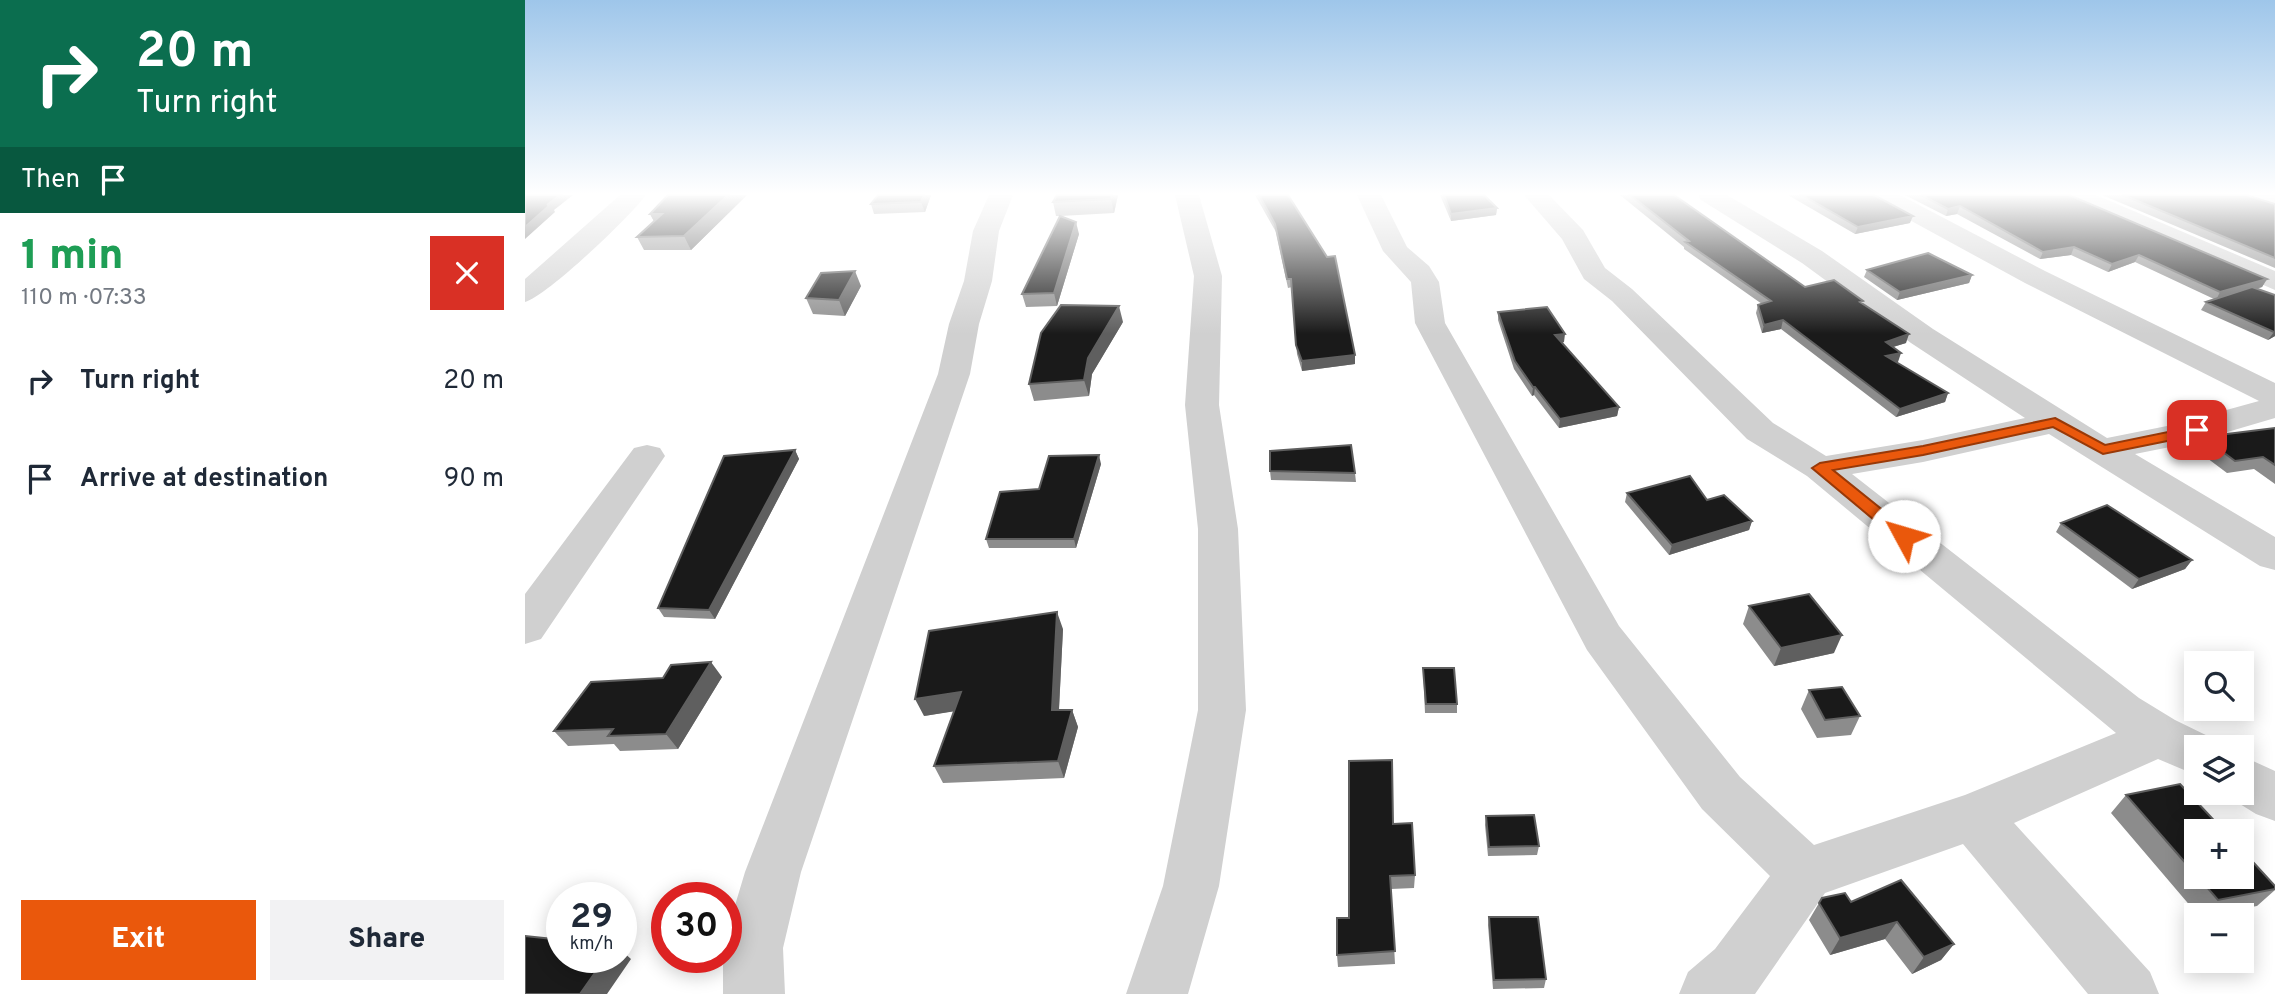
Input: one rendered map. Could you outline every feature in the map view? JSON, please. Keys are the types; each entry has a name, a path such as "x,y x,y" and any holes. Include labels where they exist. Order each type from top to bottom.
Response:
{"street":[{"path":"525,293 586,241"},
{"path":"754,994 752,984 755,934 772,872 954,374 964,324 978,281 984,241"},
{"path":"1157,994 1191,886 1222,710 1218,529 1202,405 1208,276 1199,241"},
{"path":"1391,241 1396,251 1419,272 1425,282 1430,323 1603,638 1721,793 1806,873"},
{"path":"1577,241 1594,273 1622,295 1760,431 1820,468 2094,690 2177,744"},
{"path":"1786,241 1922,336 2055,422 2275,556"},
{"path":"1969,241 2275,396"},
{"path":"2183,241 2275,281"},
{"path":"2103,450 2177,435 2275,407"},
{"path":"1820,468 1923,451 2055,422"},
{"path":"525,627 647,456"},
{"path":"1710,994 1736,970 1806,873 1973,816 2125,753 2177,744"},
{"path":"2254,785 2275,798"},
{"path":"1973,816 2128,994"}],"building":[{"path":"1048,241 1070,241 1054,293 1022,294"},
{"path":"1279,241 1317,241 1327,257 1335,256 1355,355 1302,361 1296,345 1291,279 1287,279"},
{"path":"1740,241 1805,287 1834,280 1863,301 1860,302 1909,334 1886,342 1901,353 1886,356 1948,393 1900,409 1783,320 1764,325 1758,305 1771,301 1685,242"},
{"path":"2024,241 2178,241 2267,279 2220,292 2139,255 2112,264 2074,247 2043,252"},
{"path":"2235,241 2275,241 2275,258"},
{"path":"1928,253 1972,275 1900,292 1867,270"},
{"path":"855,271 839,300 806,298 821,273"},
{"path":"2252,287 2275,295 2274,332 2206,302"},
{"path":"1061,305 1119,306 1088,358 1084,380 1029,384 1041,333"},
{"path":"1547,307 1565,334 1555,335 1619,407 1560,419 1533,387 1515,361 1498,312"},
{"path":"2275,428 2275,465 2263,457 2235,461 2203,437"},
{"path":"1351,445 1355,473 1270,471 1270,451"},
{"path":"795,450 709,610 658,608 724,456"},
{"path":"1099,455 1074,539 986,539 1000,492 1039,489 1049,456"},
{"path":"1690,476 1707,500 1724,495 1752,521 1672,545 1627,493"},
{"path":"2107,505 2192,560 2139,579 2061,523"},
{"path":"1809,594 1842,635 1781,648 1749,606"},
{"path":"1057,612 1052,710 1072,710 1058,761 934,766 961,692 915,699 929,631"},
{"path":"711,662 666,734 608,736 613,729 554,731 591,682 663,678 671,665"},
{"path":"1423,668 1454,668 1457,704 1426,704"},
{"path":"1842,687 1860,716 1825,720 1809,690"},
{"path":"1392,760 1393,824 1412,823 1415,875 1390,876 1395,951 1337,955 1337,918 1349,918 1349,761"},
{"path":"2180,784 2184,788 2184,805 2200,805 2213,819 2184,819 2184,861 2126,795"},
{"path":"1534,815 1539,846 1489,847 1486,816"},
{"path":"2254,863 2275,886 2275,889 2218,900 2208,889 2254,889"},
{"path":"1901,880 1954,944 1924,957 1897,922 1840,938 1819,903 1822,898 1845,893 1851,902"},
{"path":"1489,917 1538,917 1546,979 1494,980"},
{"path":"525,936 546,938 546,973 595,973 580,994 525,994"}],"route":[{"path":"1904,536 1820,468 1923,451 2055,422 2103,450 2197,430"}]}
